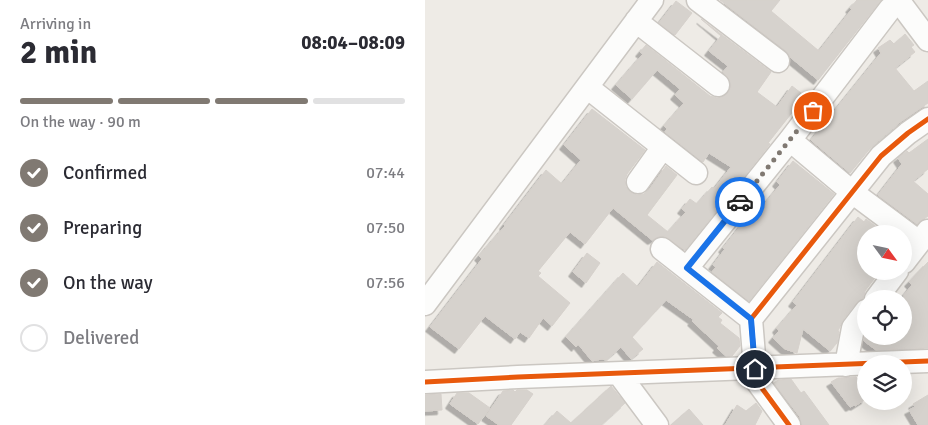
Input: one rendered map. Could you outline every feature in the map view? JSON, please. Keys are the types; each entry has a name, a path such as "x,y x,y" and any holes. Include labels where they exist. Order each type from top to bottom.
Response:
{"street":[{"path":"425,304 652,0"},
{"path":"698,0 778,61"},
{"path":"687,268 790,140 890,9 899,1 928,40"},
{"path":"636,21 718,85"},
{"path":"587,87 696,173"},
{"path":"789,425 757,383 751,319 881,156 908,132 928,119"},
{"path":"790,140 852,192 923,237 913,250"},
{"path":"638,182 663,147"},
{"path":"662,249 751,319"},
{"path":"846,365 853,328 857,323"},
{"path":"425,382 928,361"},
{"path":"619,374 657,425"}],"building":[{"path":"720,0 780,0 771,11 819,51 857,0 881,0 818,80 790,57 786,51"},
{"path":"676,1 692,13 675,35 659,23"},
{"path":"701,19 771,72 757,92 777,107 792,86 805,96 768,143 770,144 685,250 664,236 652,240 613,208 585,244 570,232 538,271 541,273 538,276 570,303 552,326 543,318 529,338 520,332 515,339 485,316 459,349 430,327 482,259 479,256 505,226 546,170 562,184 581,160 564,145 592,109 645,150 627,174 625,180 626,187 630,192 637,195 644,194 666,166 677,175 647,215 668,232 686,212 682,209 690,199 697,204 712,187 714,189 731,167 709,153 703,162 665,132 667,129 664,126 684,103 675,95 680,89 657,70 632,99 616,85 643,54 640,52 646,45 710,96 717,98 728,93 731,87 730,81 723,72 728,66 709,51 721,36"},
{"path":"905,34 914,45 911,47 915,52 895,68 914,91 928,81 928,103 900,122 872,146 850,173 811,140 881,53 878,48 890,40 894,44"},
{"path":"928,139 928,169 913,181 928,194 928,216 917,224 878,195 902,164 898,158 907,151 909,153"},
{"path":"793,161 834,194 749,301 712,272 716,267 713,265 725,249 723,248 750,214 754,217 780,185 777,182"},
{"path":"858,217 864,222 866,219 874,225 857,225 857,280 873,280 866,290 857,290 857,302 843,320 838,331 837,343 830,351 803,329 797,353 785,349 773,338 779,331 777,328 797,305 793,302"},
{"path":"587,253 600,263 586,283 573,272"},
{"path":"657,262 722,313 718,317 722,320 720,323 739,338 740,346 732,356 726,356 717,348 719,346 692,321 694,320 666,300 632,337 643,349 631,359 621,347 606,360 592,361 578,344 576,347 566,337 623,273 638,287"},
{"path":"928,262 928,348 876,350 869,345 912,345 912,290 908,290 912,285 909,282 913,280"},
{"path":"838,378 857,378 857,405 850,407 831,382"},
{"path":"791,379 801,393 804,391 829,425 802,425 800,417 774,383 778,380"},
{"path":"611,386 625,403 601,425 545,425 557,411 571,423"},
{"path":"513,390 515,392 517,390 527,390 533,394 511,425 499,425 486,416 503,391"},
{"path":"457,393 469,393 490,408 478,424 450,404"},
{"path":"441,394 442,410 425,411 425,395"},
{"path":"928,395 928,425 918,425 909,410 915,407 913,404"},
{"path":"756,403 762,411 755,425 725,425 737,405 746,411"},
{"path":"689,409 703,425 671,425"}],"cycle path":[{"path":"789,425 756,380 751,319 881,156 928,119"},
{"path":"425,382 928,361"}],"way so far":[{"path":"740,202 813,111"}],"route":[{"path":"740,202 687,268 751,319 755,369"}]}
